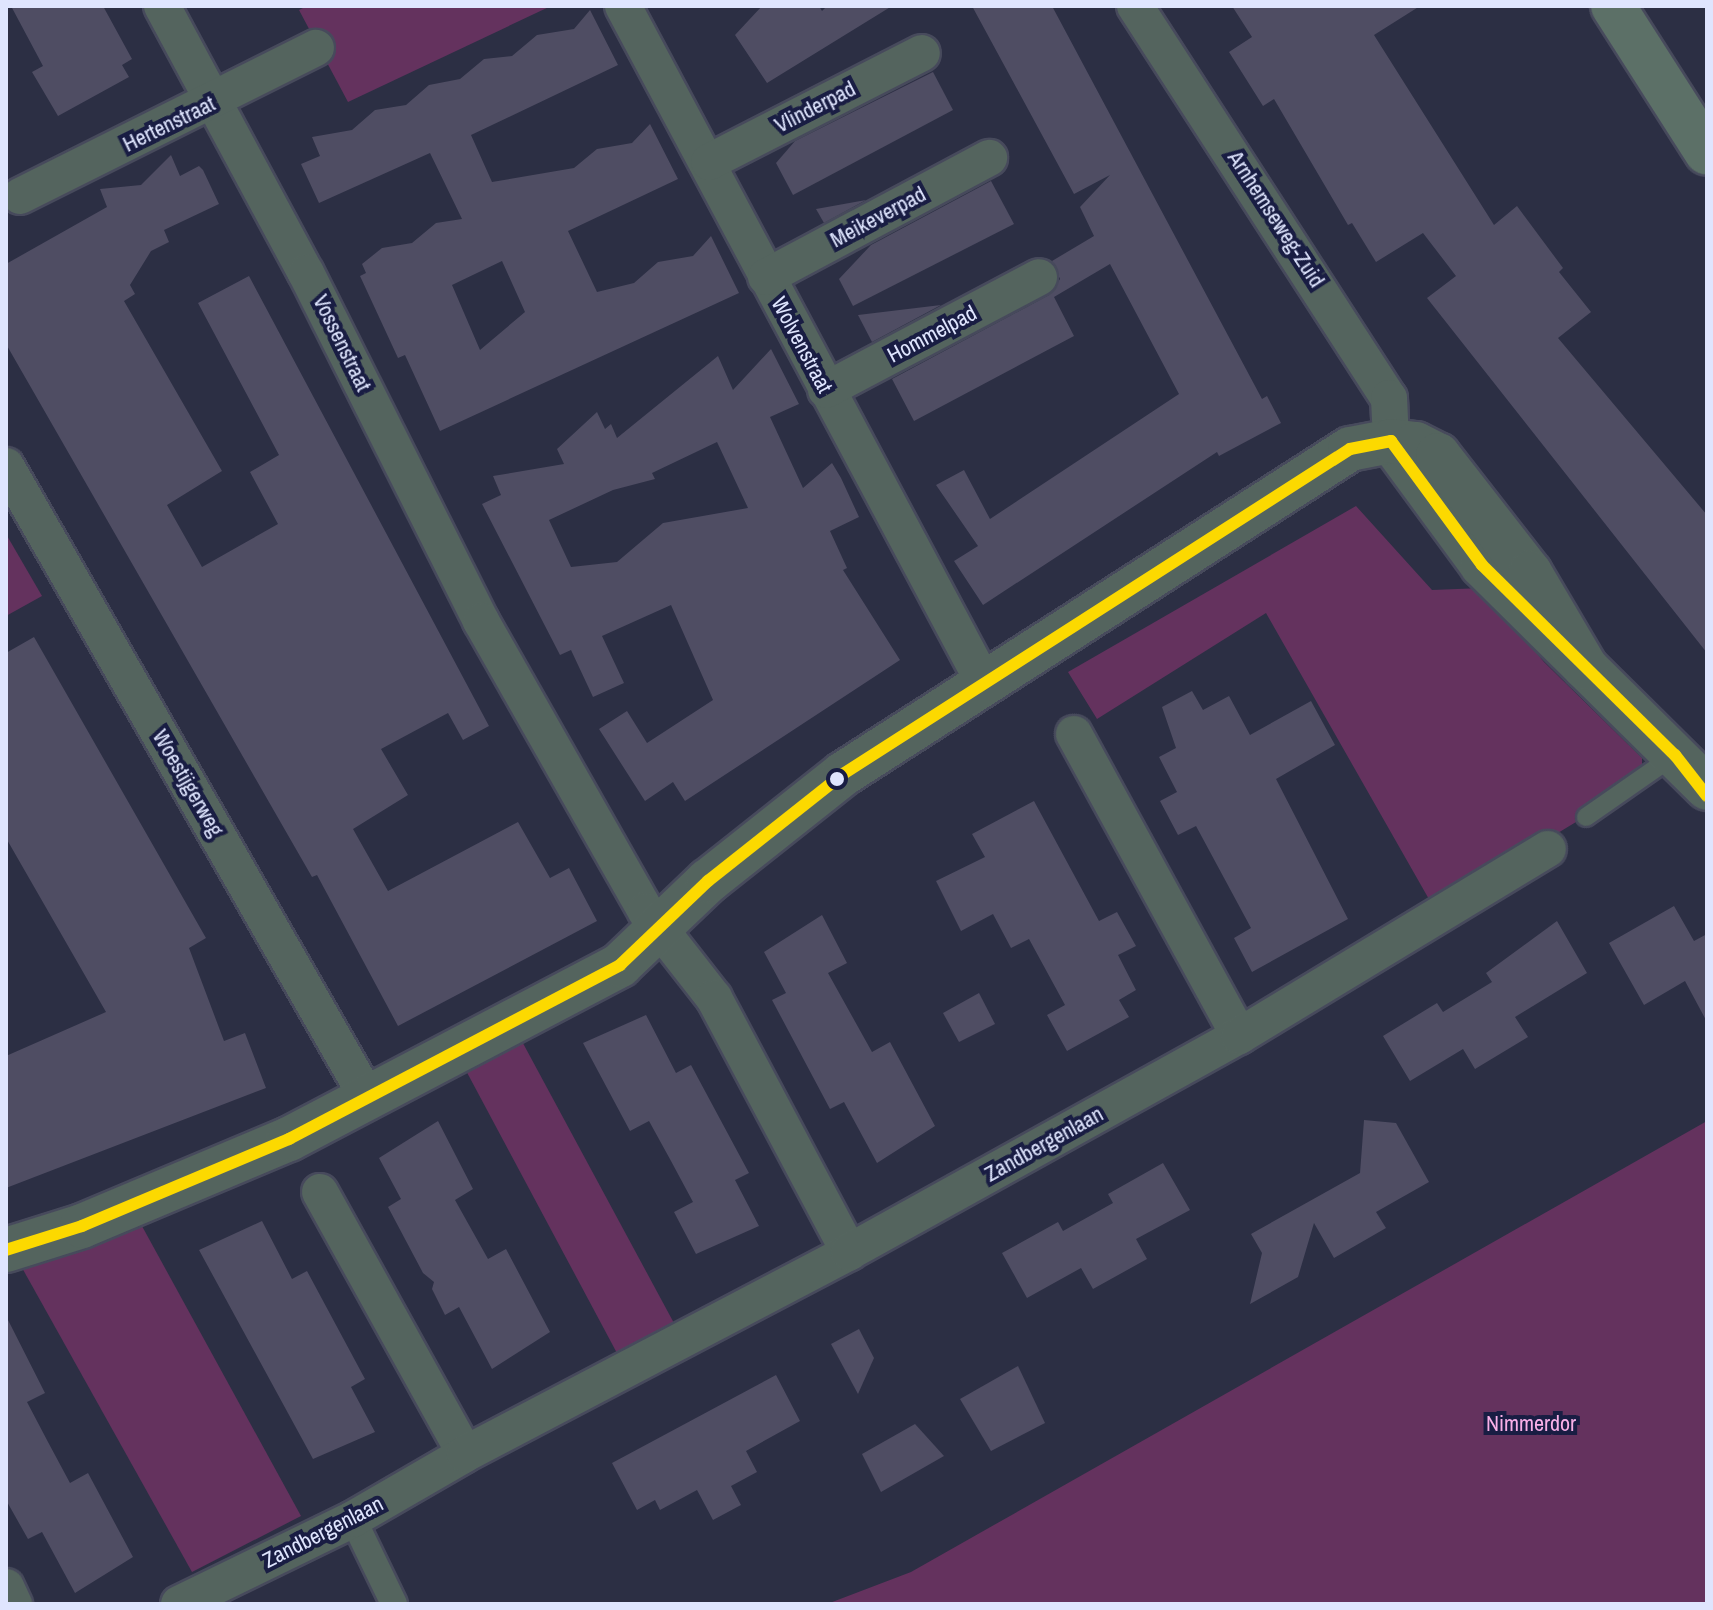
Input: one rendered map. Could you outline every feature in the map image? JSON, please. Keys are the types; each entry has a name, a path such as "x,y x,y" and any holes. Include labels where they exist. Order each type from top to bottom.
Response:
{"main road":[{"path":"1613,6 1705,149"}],"street":[{"name":"Vossenstraat","path":"162,6 215,102 481,621 660,933"},
{"name":"Wolvenstraat","path":"623,6 709,162 766,277 984,683"},
{"name":"Arnhemseweg-Zuid","path":"1135,6 1389,398 1391,441"},
{"name":"Hertenstraat","path":"20,196 215,102 316,48"},
{"name":"Vlinderpad","path":"709,162 922,53"},
{"name":"Meikeverpad","path":"766,277 989,158"},
{"name":"Hommelpad","path":"826,390 1039,277"},
{"path":"6,1250 82,1226 369,1100 620,965 660,933 708,881 843,774 1350,449 1391,441 1482,565 1697,780"},
{"name":"Woestijgerweg","path":"6,466 369,1100"},
{"path":"1074,734 1239,1036"},
{"name":"Zandbergenlaan","path":"179,1604 353,1519 465,1454 849,1252 1239,1036 1548,849"},
{"path":"660,933 714,998 849,1252"},
{"path":"320,1192 465,1454"},
{"path":"353,1519 394,1604"},
{"path":"6,1587 14,1604"}],"lane":[{"path":"1586,817 1697,780"}],"green space":[{"path":"307,6 551,6 348,102 299,10"},
{"path":"1356,506 1432,590 1483,588 1544,662 1642,758 1642,782 1434,908 1266,613 1097,719 1068,672"},
{"path":"6,534 42,596 6,616"},
{"path":"518,1034 675,1325 618,1355 463,1065"},
{"name":"Nimmerdor","path":"1707,1121 1707,1603 827,1604 911,1572"},
{"path":"137,1217 301,1516 192,1572 21,1266"}],"building":[{"path":"11,6 103,6 132,59 122,65 129,77 58,116 32,72 43,66"},
{"path":"762,6 819,6 822,11 827,6 892,6 767,83 735,35"},
{"path":"972,6 1052,6 1262,399 1267,396 1281,423 1219,456 1217,452 983,605 954,561 978,546 936,485 964,470 990,519 1179,394 1110,264 1054,297 1074,336 914,421 892,379 1049,295 1060,279 1052,261 1094,236 1080,207 1110,175 1074,194"},
{"path":"1232,6 1420,6 1374,35 1494,225 1517,206 1563,268 1559,272 1591,312 1558,338 1707,515 1707,653 1427,298 1456,276 1423,233 1376,262 1352,223 1348,225 1274,99 1263,106 1229,52 1252,37"},
{"path":"590,10 618,65 471,135 492,182 574,168 597,149 632,143 650,124 678,179 568,231 597,292 634,283 658,262 693,256 711,236 739,293 440,431 405,355 398,358 360,276 366,273 362,264 382,248 412,243 436,223 462,219 430,153 319,203 301,164 320,156 312,137 352,130 375,110 406,105 429,85 460,79 484,59 512,56 537,35 574,29","holes":["502,261 525,312 480,350 452,285"]},
{"path":"933,72 953,110 793,195 776,163 795,141"},
{"path":"171,155 180,176 199,166 203,170 219,204 164,230 169,242 151,251 130,285 135,294 124,301 222,471 167,505 202,567 278,524 250,472 279,455 198,303 249,276 489,726 463,740 448,713 381,749 408,795 353,829 388,891 518,822 550,878 569,868 597,921 398,1026 317,875 312,877 6,344 6,264 107,207 100,189 141,185"},
{"path":"991,181 1014,224 853,306 839,279 871,245"},
{"path":"866,200 824,223 816,209"},
{"path":"941,305 872,342 858,315"},
{"path":"771,349 799,404 770,417 803,488 832,463 841,478 859,517 830,531 847,568 843,570 900,660 685,801 673,782 645,801 599,729 627,711 647,743 713,700 671,605 602,636 624,683 593,697 571,650 560,655 482,504 501,495 493,476 564,464 557,449 597,412 605,429 611,424 617,438 718,356 733,390","holes":["717,442 748,508 663,523 617,562 571,567 549,520 613,490 655,479 652,473"]},
{"path":"34,637 206,938 189,948 224,1041 245,1033 266,1088 6,1188 6,1056 106,1012 6,838 6,653"},
{"path":"1192,691 1203,710 1229,696 1250,735 1311,701 1335,745 1276,779 1348,919 1252,972 1234,938 1251,928 1196,826 1178,835 1160,801 1177,792 1159,757 1176,748 1162,707"},
{"path":"1034,801 1099,921 1117,912 1136,946 1118,955 1136,990 1119,1000 1129,1017 1067,1051 1047,1015 1065,1005 1029,939 1011,948 993,914 961,931 936,881 985,857 972,834"},
{"path":"1674,906 1694,941 1707,934 1707,1022 1685,981 1644,1005 1609,943"},
{"path":"822,915 847,963 828,973 872,1052 890,1042 935,1126 877,1163 844,1102 830,1109 772,1000 786,993 764,952"},
{"path":"1557,921 1587,973 1515,1017 1528,1037 1475,1069 1463,1049 1410,1081 1383,1036 1437,1003 1443,1012 1492,982 1486,973"},
{"path":"979,993 995,1024 959,1042 943,1013"},
{"path":"646,1015 676,1073 691,1065 749,1173 735,1180 759,1226 696,1254 674,1212 693,1202 649,1121 630,1131 583,1043"},
{"path":"1364,1120 1396,1123 1429,1182 1376,1212 1386,1228 1334,1258 1314,1223 1298,1277 1250,1304 1262,1253 1251,1234 1360,1173"},
{"path":"438,1121 473,1189 455,1200 488,1259 506,1249 550,1332 492,1369 459,1307 445,1315 432,1289 434,1282 423,1273 388,1207 401,1199 379,1158"},
{"path":"1163,1163 1190,1210 1136,1239 1147,1259 1093,1289 1081,1268 1027,1298 1002,1253 1058,1222 1063,1231 1113,1203 1108,1194"},
{"path":"262,1221 292,1279 307,1271 365,1379 351,1387 375,1432 313,1459 199,1250"},
{"path":"6,1316 45,1393 27,1402 48,1442 70,1483 88,1473 133,1557 75,1593 42,1532 28,1539 6,1500"},
{"path":"859,1329 874,1358 858,1394 831,1344"},
{"path":"1018,1366 1045,1423 991,1451 960,1399"},
{"path":"776,1375 800,1421 746,1451 757,1472 731,1486 741,1505 713,1520 697,1490 660,1510 655,1500 637,1510 612,1463"},
{"path":"915,1424 944,1456 881,1492 862,1454"}],"transit line":[{"path":"6,1250 82,1226 289,1139 620,965 708,881 843,774 1350,449 1391,441 1482,565 1675,755 1707,796"}]}
